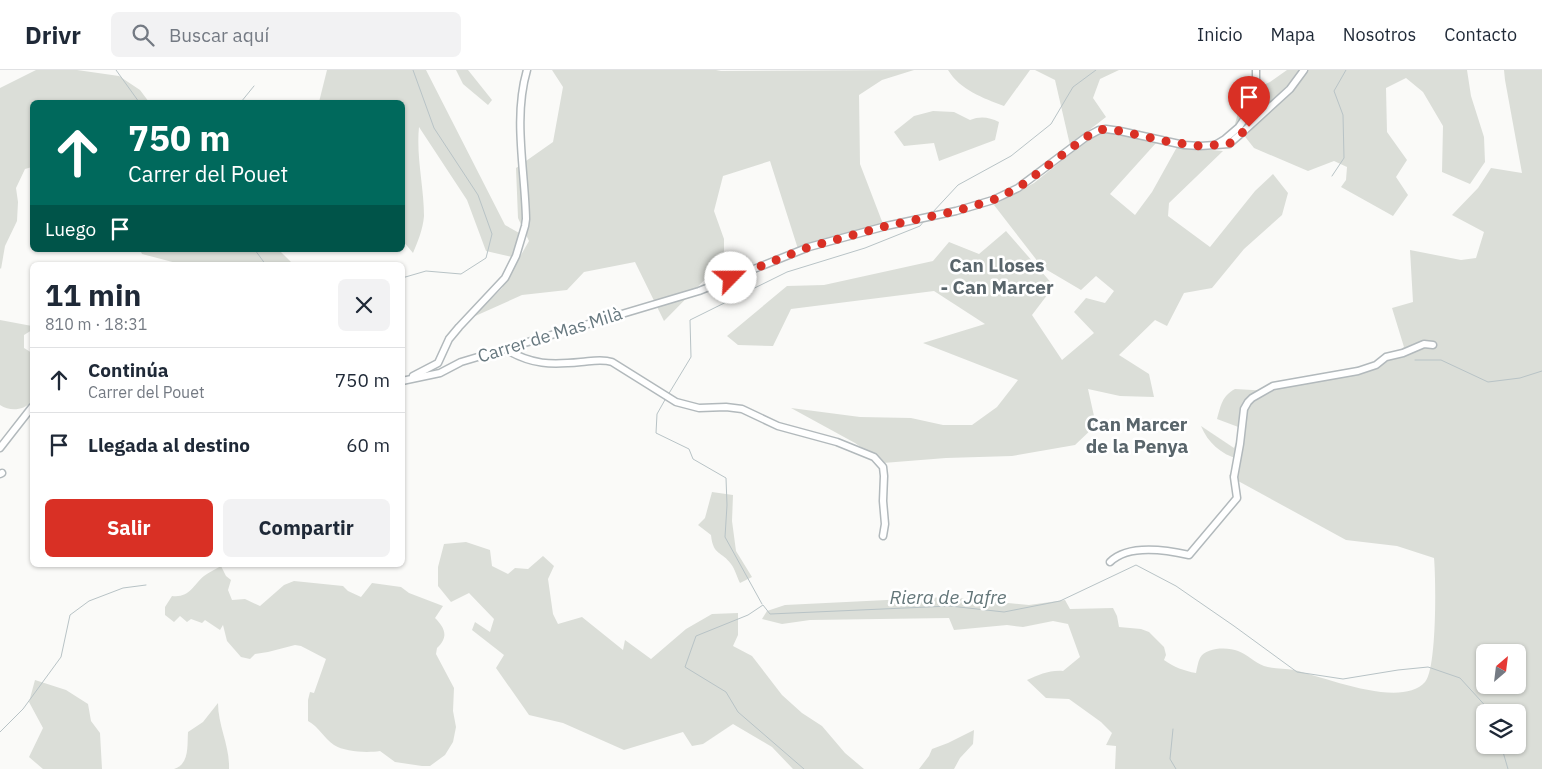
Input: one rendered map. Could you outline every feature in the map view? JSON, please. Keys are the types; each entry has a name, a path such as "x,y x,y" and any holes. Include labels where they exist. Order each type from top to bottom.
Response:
{"street":[{"path":"405,379 438,363 454,333 505,278 516,256 526,219 521,116 522,95 527,70"},
{"path":"1215,145 1240,126 1253,106 1256,97 1256,70"},
{"name":"Carrer de Mas Milà","path":"405,379 440,373 461,362 572,328 664,303 809,247 886,226 956,211 993,200 1018,188 1086,137 1099,130 1120,131 1184,145 1229,144 1290,88 1304,70"},
{"path":"1110,562 1139,550 1158,550 1189,555 1237,498 1234,477 1244,409 1252,398 1273,386 1358,371 1376,365 1386,357 1403,354 1424,344 1433,345"},
{"path":"505,349 520,358 540,364 602,359 612,362 683,405 699,408 726,407 742,409 778,426 837,442 870,454 879,460 883,467 885,524 883,536"},
{"path":"0,448 30,410"}],"shaded area":[{"path":"36,70 77,70 119,76 140,90 148,100 30,100 30,168 25,169 16,188 18,202 17,221 5,246 1,269 0,268 0,88"},
{"path":"327,70 426,70 505,225 521,234 512,257 486,251 467,200 419,127 418,138 424,216 413,253 405,243 405,100 320,100"},
{"path":"456,70 468,70 492,100 488,105 463,84"},
{"path":"552,70 914,70 882,80 859,95 860,164 883,224 798,249 770,161 723,176 714,211 724,239 724,260 664,321 635,262 584,272 567,290 522,295 473,317 502,288 529,241 518,218 516,168 553,142 563,87"},
{"path":"948,70 1030,70 1004,106 965,88"},
{"path":"1035,70 1119,70 1100,79 1093,98 1106,117 1070,145 1055,80"},
{"path":"1287,70 1467,70 1471,96 1484,137 1485,162 1470,184 1442,172 1443,126 1423,92 1406,78 1386,88 1387,132 1407,160 1396,177 1408,195 1393,216 1341,187 1346,180 1347,167 1334,161 1308,171 1254,148 1235,124 1243,94 1270,82"},
{"path":"1504,70 1542,70 1542,769 1115,769 1116,746 1106,745 1112,733 1101,722 1069,699 1046,698 1027,680 1049,672 1063,671 1080,657 1068,624 1053,621 1023,627 1007,625 954,630 949,618 810,620 782,624 762,619 767,611 785,605 948,597 1029,605 1065,600 1070,609 1113,608 1119,627 1141,629 1149,632 1164,647 1166,655 1164,660 1183,670 1196,673 1199,660 1203,654 1212,650 1223,649 1241,652 1257,663 1267,667 1294,670 1362,689 1381,692 1414,690 1425,682 1432,660 1435,603 1434,558 1397,546 1346,540 1229,476 1238,459 1216,447 1207,438 1201,426 1234,448 1241,428 1217,419 1225,398 1235,389 1270,391 1306,380 1323,380 1369,370 1404,347 1392,308 1413,302 1410,250 1461,260 1476,258 1484,232 1452,215 1478,188 1491,168 1522,173"},
{"path":"933,111 954,112 970,120 984,118 999,122 995,140 939,161 934,143 904,146 894,132 914,116"},
{"path":"1100,130 1139,136 1156,143 1110,194 1135,215 1152,192 1177,147 1223,151 1169,203 1168,216 1210,247 1255,191 1273,174 1288,193 1282,215 1244,249 1212,288 1184,293 1167,326 1155,320 1119,355 1149,374 1154,397 1120,396 1088,389 1096,425 1075,445 1012,456 946,458 883,463 855,443 791,408 860,417 911,418 943,425 972,425 997,407 1018,380 923,343 985,324 934,291 791,309 773,346 738,345 727,336 787,286 824,285 933,261 949,242 979,254 1006,231 1054,286 1032,315 1062,360 1094,333 1074,312 1086,298 1105,303 1114,291 1096,276 1081,290 1042,267 994,205 1034,183"},
{"path":"141,252 281,252 291,262 173,262 142,254"},
{"path":"0,320 30,326 30,331 24,335 24,348 30,352 30,403 25,407 13,409 0,405"},
{"path":"712,492 733,495 732,521 736,551 752,577 740,583 731,564 714,547 711,535 698,525 705,518"},
{"path":"466,542 490,550 492,566 508,574 515,568 528,569 543,556 554,566 548,579 553,614 558,624 582,617 623,650 625,640 651,659 686,629 712,614 738,613 738,635 733,646 752,656 782,695 802,713 822,726 845,753 864,769 793,769 772,747 733,724 703,744 692,746 683,732 624,750 563,723 529,715 496,668 504,655 472,630 475,622 490,632 494,619 469,593 451,602 438,586 438,567 444,544"},
{"path":"222,567 226,576 231,580 228,590 232,600 245,599 260,606 284,585 294,581 343,586 348,591 361,597 372,583 401,587 409,593 443,606 435,618 441,625 444,633 443,640 437,648 436,654 454,688 453,711 456,727 453,742 445,755 430,766 422,766 395,762 380,751 356,751 334,745 308,721 310,692 314,693 326,659 301,646 295,645 255,654 250,659 241,657 227,641 223,625 220,630 205,620 202,623 191,619 187,622 180,616 174,622 165,615 165,607 172,596 187,593 210,572"},
{"path":"35,680 66,690 88,704 91,721 100,733 102,769 43,769 29,757 43,728 29,702"},
{"path":"218,703 228,752 229,769 174,769 183,763 187,754 188,732 203,722"},
{"path":"974,730 973,744 960,758 954,769 919,769 932,749"}],"waterway":[{"path":"116,70 138,100"},
{"path":"405,277 426,271 461,274 486,258 492,234 478,195 434,128 413,70"},
{"path":"932,213 958,185 1011,156 1051,124 1073,87 1096,70"},
{"path":"1332,176 1344,158 1343,115 1334,91 1346,70"},
{"path":"243,100 254,86"},
{"path":"668,395 691,357 690,320 787,272 865,248 920,226 924,221"},
{"path":"256,252 264,262"},
{"path":"1415,360 1441,360 1488,382 1520,378 1542,371"},
{"path":"666,398 657,414 656,433 689,449 693,459 726,478 725,537 762,604"},
{"name":"Riera de Jafre","path":"804,769 738,712 726,692 685,667 696,636 748,615 763,605 770,614 950,606 1004,612 1060,601 1136,565 1176,586 1297,672 1343,679 1428,667 1460,678 1484,704"},
{"path":"0,732 23,709 61,657 70,615 89,601 123,588 146,585"},
{"path":"1173,729 1170,759 1176,769"},
{"name":"Riera de Jafre","path":"1504,754 1508,769"}],"district":[{"name":"Can Lloses - Can Marcer","path":"997,276"},
{"name":"Can Marcer de la Penya","path":"1137,435"}],"route":[{"path":"731,278 809,247 886,226 956,211 993,200 1018,188 1086,137 1099,130 1120,131 1184,145 1200,146 1229,144 1249,127"}]}
